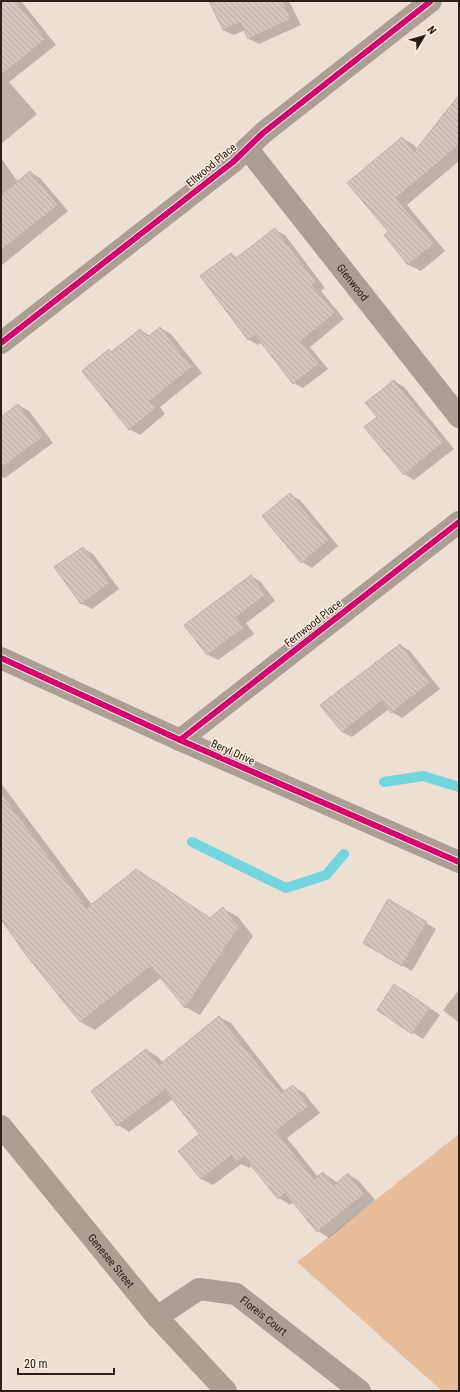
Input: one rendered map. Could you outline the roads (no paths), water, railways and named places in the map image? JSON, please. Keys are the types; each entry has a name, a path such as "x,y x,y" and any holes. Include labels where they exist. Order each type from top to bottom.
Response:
{"main road":[{"name":"Genesee Street","path":"1,1126 157,1317 226,1391"}],"street":[{"name":"Ellwood Place","path":"1,343 233,162 263,133 431,1"},
{"name":"Glenwood","path":"247,148 459,417"},
{"name":"Fernwood Place","path":"180,740 459,522"},
{"name":"Beryl Drive","path":"1,658 180,740 459,862"},
{"name":"Floreis Court","path":"157,1317 199,1289 236,1294 360,1391"}],"waterway":[{"path":"384,782 423,776 459,787"},
{"path":"192,842 286,888 326,875 344,854"}]}
